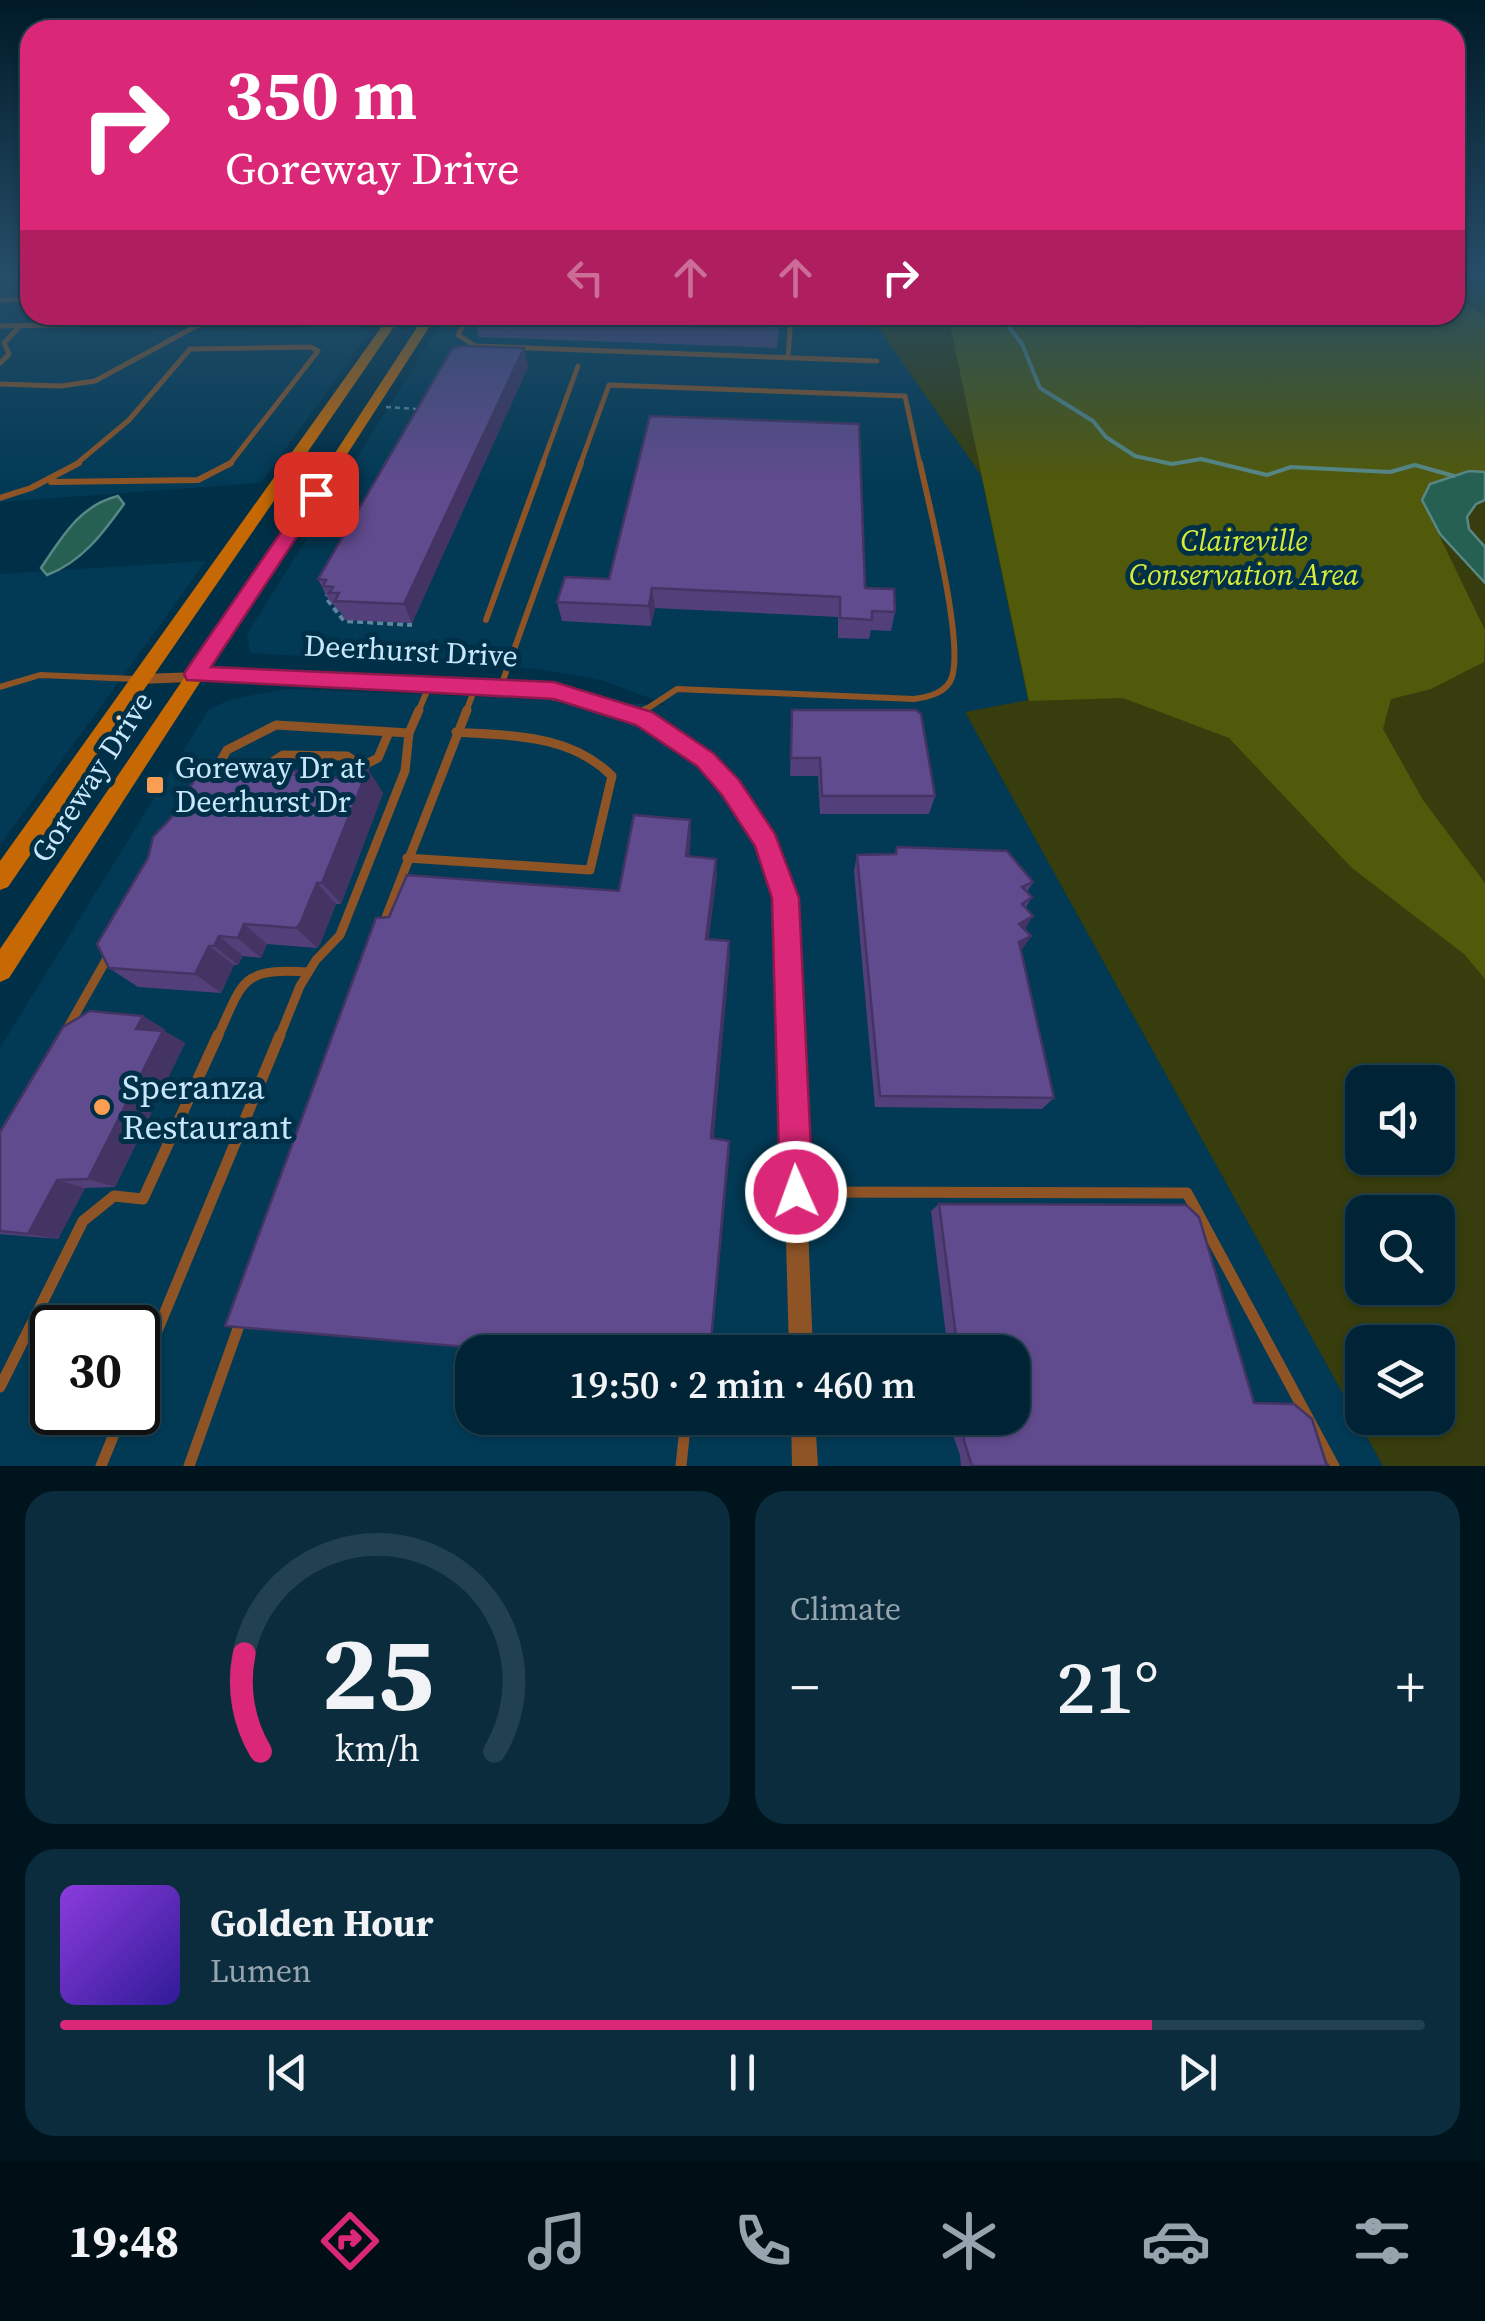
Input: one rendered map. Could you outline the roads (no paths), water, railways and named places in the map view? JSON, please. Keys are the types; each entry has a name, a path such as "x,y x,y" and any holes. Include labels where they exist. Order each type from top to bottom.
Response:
{"main road":[{"name":"Goreway Drive","path":"0,880 375,345"},
{"name":"Goreway Drive","path":"0,970 410,345"}],"street":[{"name":"Deerhurst Drive","path":"140,679 195,674 554,690 636,716 683,742 730,788 766,842 786,898 801,1335"},
{"path":"804,1435 805,1466"}],"lane":[{"path":"0,384 82,384 99,380 155,345"},
{"path":"474,345 877,361"},
{"path":"788,358 789,345"},
{"path":"0,498 51,482 198,480 228,467 318,351 190,349 104,445 51,482"},
{"path":"486,620 578,366"},
{"path":"502,686 608,385 905,396 952,628 954,674 946,687 931,697 897,699 677,689 636,716"},
{"path":"0,687 40,675 140,679"},
{"path":"160,1325 308,972 340,934 405,771 409,733 430,684"},
{"path":"381,932 476,685"},
{"path":"203,792 227,750 276,726 409,733"},
{"path":"352,773 378,758 389,732"},
{"path":"407,858 590,870 612,776 604,765 558,743 456,732"},
{"path":"252,775 282,755 346,756 362,766"},
{"path":"213,774 267,776"},
{"path":"58,1044 116,943"},
{"path":"0,1386 83,1221 114,1196 143,1199 239,990 251,975 274,970 308,972"},
{"path":"796,1192 1188,1193 1334,1466"},
{"path":"189,1466 248,1300"},
{"path":"100,1466 113,1435"},
{"path":"681,1466 684,1435"}],"waterway":[{"path":"1023,345 1040,388 1093,421 1106,437 1135,456 1172,464 1201,459 1267,475 1291,467 1390,472 1415,465 1454,476"}],"place":[{"name":"Goreway Dr at Deerhurst Dr","path":"155,785"},
{"name":"Speranza Restaurant","path":"102,1107"}],"park label":[{"name":"Claireville Conservation Area","path":"1244,558"}]}
